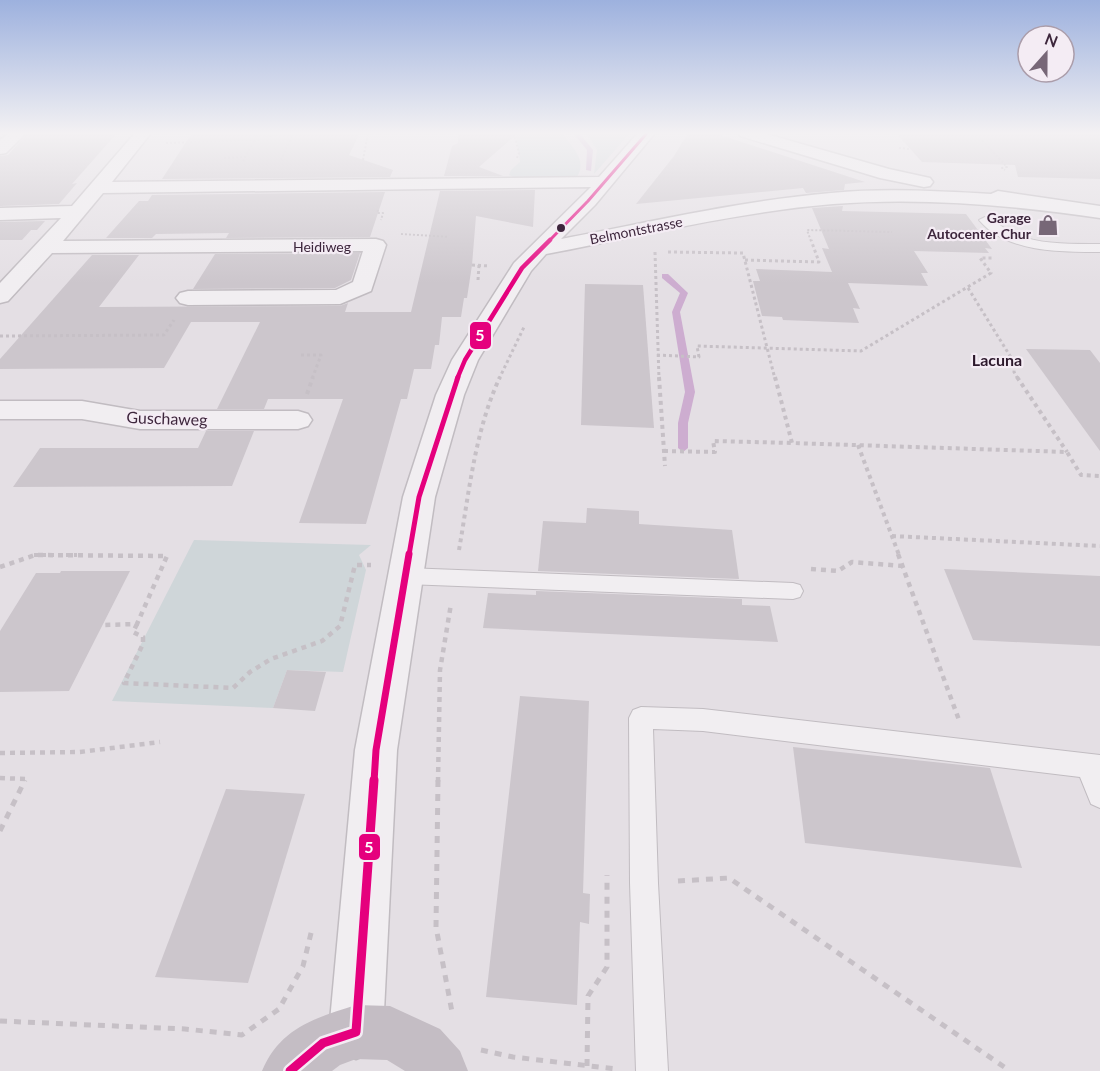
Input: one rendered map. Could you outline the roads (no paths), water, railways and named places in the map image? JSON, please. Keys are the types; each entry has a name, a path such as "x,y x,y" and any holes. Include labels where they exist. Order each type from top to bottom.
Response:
{"main road":[{"path":"290,1071 323,1043 356,1032 390,1033 420,1048 457,1060"}],"street":[{"path":"0,296 48,247 103,183"},
{"path":"99,188 451,183"},
{"path":"356,1032 376,750 419,498 450,395 465,360 522,268 604,183"},
{"path":"877,196 888,186 887,183"},
{"name":"Belmontstrasse","path":"930,183 1018,201 1100,212"},
{"name":"Belmontstrasse","path":"538,249 729,212 819,200 877,196 1018,201"},
{"path":"0,214 77,212"},
{"name":"Heidiweg","path":"48,247 376,245 363,286 340,297 188,298"},
{"name":"Guschaweg","path":"0,410 82,410 140,420 298,420"}],"lane":[{"path":"985,220 998,232 1014,239 1043,244 1100,248"},
{"path":"407,571 455,577 793,591"},
{"path":"652,1071 644,883 641,718 703,720 1094,766 1100,795"}],"waterway":[{"path":"665,276 684,293 676,312 690,392 683,423 683,448"}],"place":[{"name":"Garage Autocenter Chur","path":"1048,225"}],"district":[{"name":"Lacuna","path":"997,359"}]}
